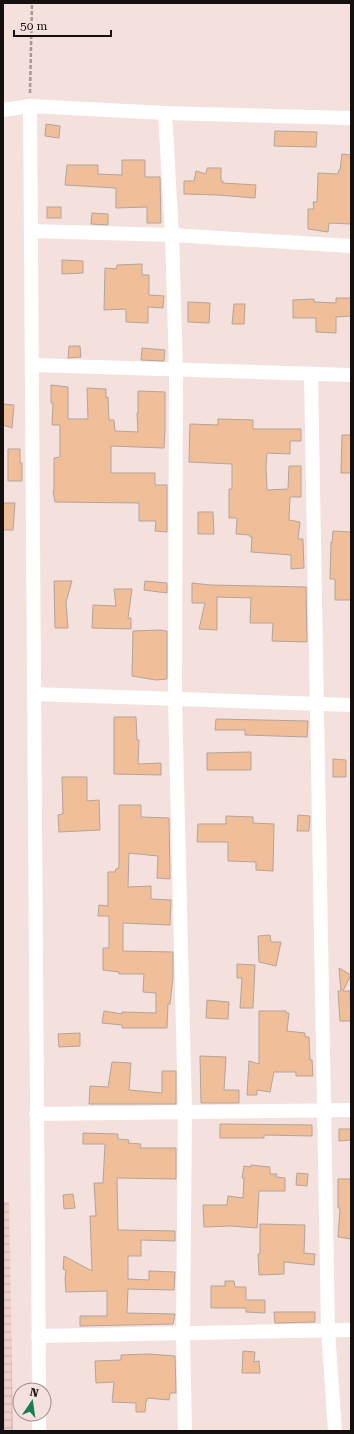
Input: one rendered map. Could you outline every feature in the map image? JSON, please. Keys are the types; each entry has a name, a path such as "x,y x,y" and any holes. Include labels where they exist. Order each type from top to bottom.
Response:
{"street":[{"path":"30,106 39,1382"},
{"path":"3,110 30,106 165,113 351,118"},
{"path":"165,113 172,235 176,370 175,699 185,1112 182,1333 185,1431"},
{"path":"31,231 172,235 351,246"},
{"path":"32,365 351,375"},
{"path":"311,374 328,1330 335,1431"},
{"path":"34,694 351,705"},
{"path":"36,1114 351,1110"},
{"path":"38,1336 351,1330"}],"path":[{"path":"30,106 32,3"}],"shaded area":[{"path":"3,1202 9,1202 13,1431 3,1431"}],"building":[{"path":"46,124 60,126 59,138 45,136"},
{"path":"275,131 317,132 316,147 274,146"},
{"path":"342,154 351,155 351,224 329,223 328,232 308,229 308,209 314,209 313,202 317,202 318,173 338,174"},
{"path":"122,160 145,160 145,177 160,177 161,223 147,223 147,207 116,208 116,188 65,185 67,165 98,165 98,174 122,175"},
{"path":"207,168 221,168 221,181 223,181 223,183 256,185 255,198 184,194 184,181 194,181 196,171 206,174"},
{"path":"47,207 61,207 61,218 47,218"},
{"path":"92,213 108,214 108,225 91,224"},
{"path":"62,260 83,261 83,273 62,274"},
{"path":"142,264 142,275 149,275 149,295 164,296 163,308 148,307 148,323 126,322 126,309 104,310 105,268 116,269 117,265"},
{"path":"336,298 351,298 351,316 336,317 336,333 316,332 316,318 293,318 293,300 314,299 314,302 336,303"},
{"path":"188,302 210,303 209,323 188,322"},
{"path":"234,304 245,304 244,324 232,324"},
{"path":"69,346 80,346 81,357 68,358"},
{"path":"142,348 165,350 164,361 141,360"},
{"path":"51,385 68,387 68,419 88,419 87,388 106,389 106,398 108,397 109,420 114,420 115,431 138,432 138,391 165,392 164,448 111,446 111,473 155,473 155,485 167,485 167,532 155,531 156,521 139,521 139,503 55,502 53,491 54,458 60,457 60,425 52,425 53,403 51,403"},
{"path":"3,404 14,405 12,428 3,425"},
{"path":"218,419 253,420 253,429 301,429 301,441 290,441 290,454 267,453 266,466 267,490 288,489 289,466 301,466 301,497 290,497 289,520 300,522 298,539 303,539 304,568 291,569 291,555 251,552 252,537 250,537 250,535 236,534 237,518 229,518 229,489 232,489 232,464 189,462 190,424 218,425"},
{"path":"342,435 351,435 351,473 341,473"},
{"path":"8,449 20,449 22,481 8,481"},
{"path":"3,503 15,503 13,530 3,530"},
{"path":"198,512 213,512 214,534 198,534"},
{"path":"333,531 351,532 351,600 335,600 335,579 330,579 331,542 332,543"},
{"path":"54,581 72,581 66,602 68,628 55,628"},
{"path":"145,581 167,583 167,593 144,590"},
{"path":"192,583 210,585 306,587 307,642 272,641 273,623 250,623 251,598 217,597 217,630 199,629 205,603 192,603"},
{"path":"114,589 132,589 128,618 131,618 131,629 92,628 93,605 116,606"},
{"path":"133,631 167,631 167,679 156,680 132,676"},
{"path":"114,717 136,717 137,740 139,740 138,764 161,763 161,775 114,774"},
{"path":"216,719 308,721 307,737 245,735 245,730 215,730"},
{"path":"251,752 251,770 207,770 207,753"},
{"path":"333,759 346,760 346,777 333,777"},
{"path":"62,777 87,777 87,801 99,800 100,830 59,832 58,815 63,814"},
{"path":"119,805 141,805 141,817 169,818 170,879 157,878 158,856 129,853 128,887 151,886 151,899 171,900 170,925 123,923 123,951 173,952 173,977 170,1004 168,1004 167,1028 122,1028 122,1025 102,1023 104,1011 122,1014 122,1012 156,1013 156,993 143,992 144,974 119,974 119,972 103,970 103,948 109,948 109,916 98,916 99,905 108,906 108,872 115,872 116,869 119,868"},
{"path":"298,815 310,816 309,831 297,831"},
{"path":"226,816 253,817 253,823 274,824 273,871 256,870 256,862 228,861 228,842 197,842 198,824 226,824"},
{"path":"270,935 271,942 281,942 276,966 259,962 258,936"},
{"path":"237,964 255,965 253,1008 240,1008 242,978 237,978"},
{"path":"339,968 351,975 343,991 350,991 351,1021 340,1021 338,991 341,991"},
{"path":"207,1000 229,1002 228,1019 206,1018"},
{"path":"259,1011 286,1011 286,1013 289,1013 287,1031 305,1033 305,1037 309,1037 310,1060 312,1060 313,1076 296,1076 296,1072 274,1072 270,1092 257,1090 257,1095 247,1095 249,1061 259,1064"},
{"path":"80,1033 80,1046 59,1047 58,1034"},
{"path":"200,1056 226,1057 224,1090 239,1090 239,1103 201,1103"},
{"path":"112,1062 131,1063 129,1090 162,1093 162,1071 176,1071 176,1104 89,1104 90,1086 108,1087"},
{"path":"220,1124 312,1125 312,1136 264,1135 264,1138 220,1138"},
{"path":"339,1129 351,1129 351,1140 339,1141"},
{"path":"83,1133 118,1134 118,1139 129,1140 128,1143 141,1144 140,1148 176,1148 176,1179 117,1178 118,1230 175,1231 175,1241 141,1240 141,1256 128,1256 128,1279 149,1280 149,1271 175,1272 174,1290 128,1289 127,1313 175,1314 173,1324 80,1326 80,1316 107,1316 107,1291 66,1292 66,1270 63,1269 64,1256 92,1271 90,1216 96,1216 94,1183 103,1183 105,1144 83,1144"},
{"path":"251,1165 270,1167 270,1174 277,1174 276,1177 285,1178 285,1191 259,1191 257,1228 231,1226 204,1227 203,1205 227,1205 228,1196 243,1198 244,1178 242,1178 244,1166 251,1167"},
{"path":"297,1173 308,1174 307,1186 296,1185"},
{"path":"338,1179 351,1179 351,1239 338,1237 340,1208 338,1208"},
{"path":"73,1194 75,1208 64,1209 63,1195"},
{"path":"260,1224 305,1225 304,1253 315,1254 314,1265 284,1262 284,1274 259,1275 258,1254 260,1254"},
{"path":"225,1281 234,1281 235,1287 246,1287 246,1300 265,1300 265,1313 246,1312 246,1308 211,1308 211,1286 225,1286"},
{"path":"274,1312 315,1312 315,1322 275,1323"},
{"path":"243,1351 255,1352 254,1362 259,1361 260,1373 242,1373"},
{"path":"148,1354 175,1356 176,1393 170,1393 169,1400 147,1398 145,1412 136,1412 136,1403 112,1402 114,1382 96,1383 95,1361 121,1360 121,1355"}]}
